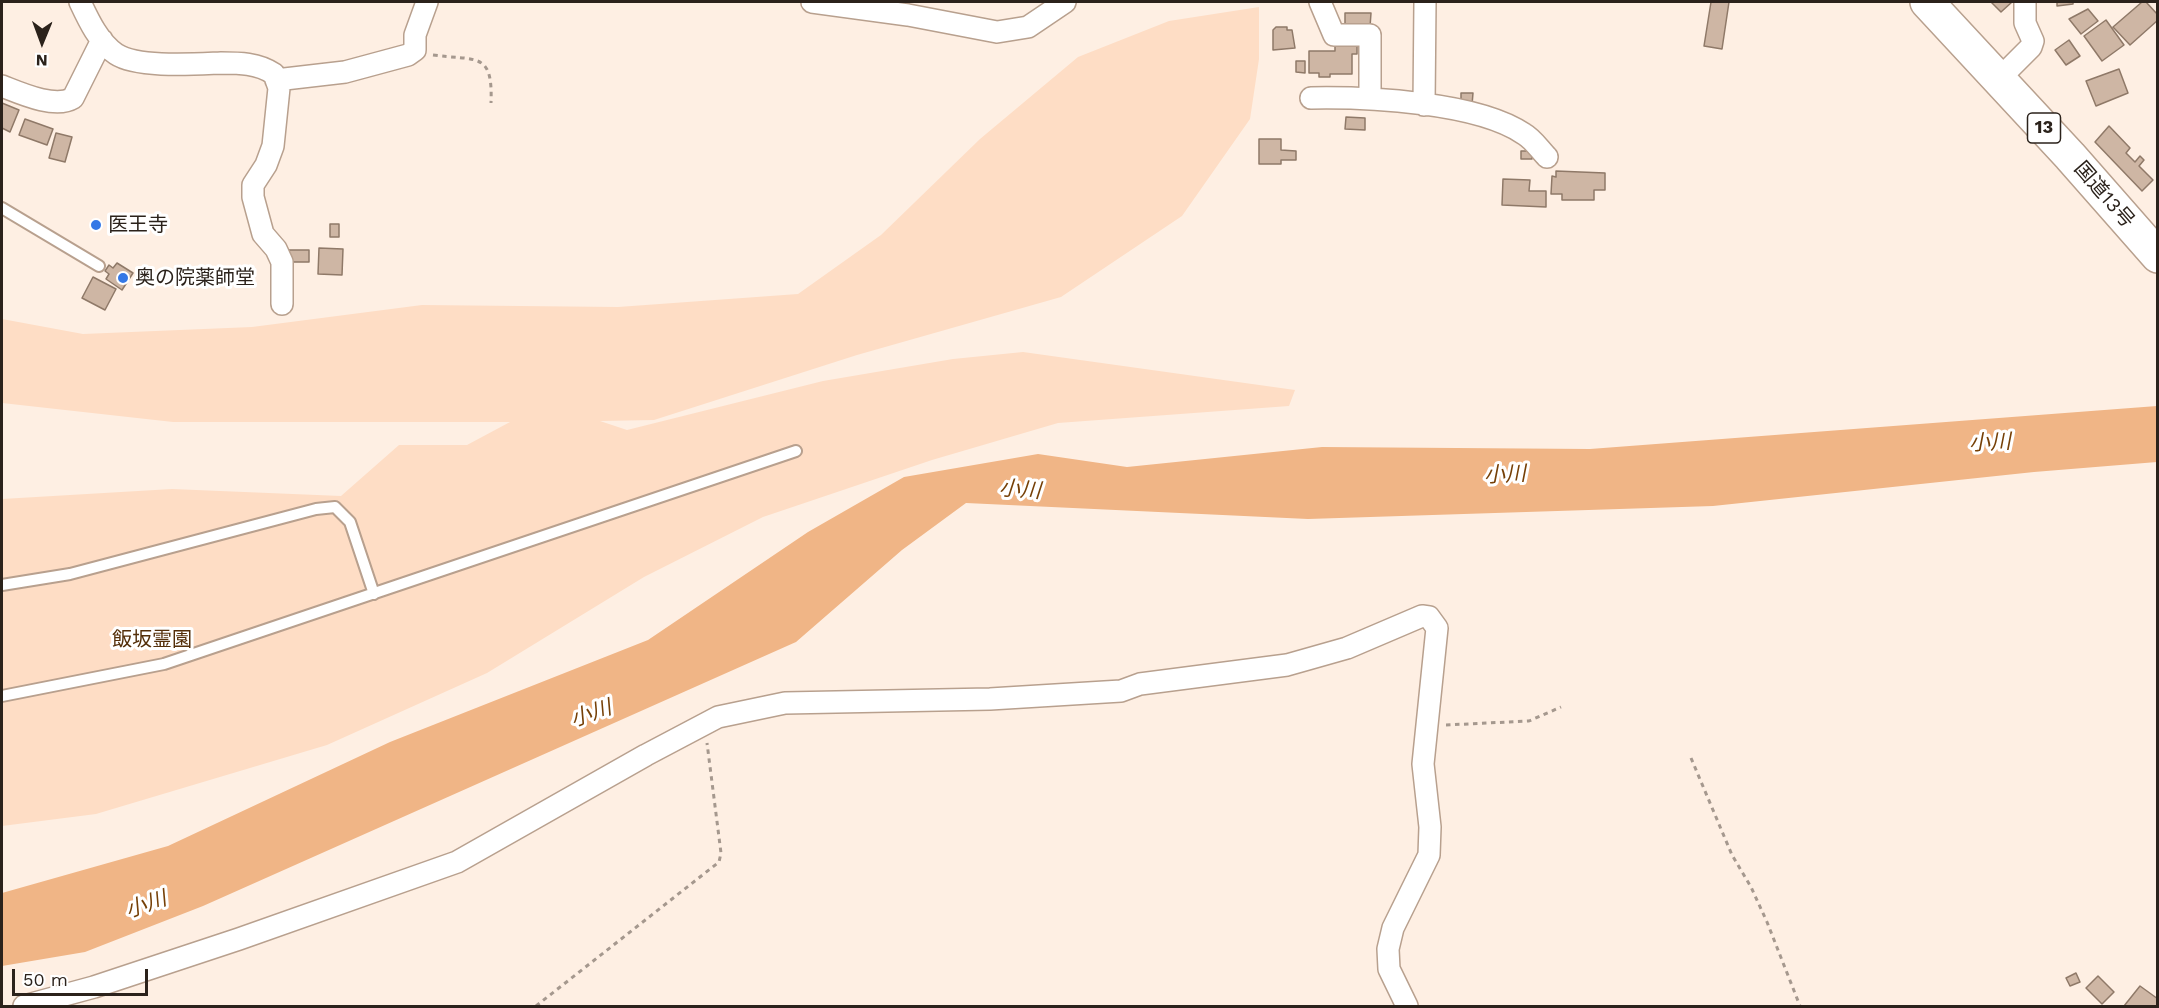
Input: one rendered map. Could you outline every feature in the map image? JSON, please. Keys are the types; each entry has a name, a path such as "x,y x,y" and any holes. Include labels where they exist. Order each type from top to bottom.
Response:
{"highway":[{"name":"国道13号","path":"1927,2 2157,256"}],"street":[{"path":"80,2 102,40 115,54 130,60 253,65 267,69 276,80 279,88 273,146 266,165 253,185 253,197 263,234 276,249 282,262 282,304"},
{"path":"276,80 345,72 391,61 415,50 415,35 427,2"},
{"path":"812,2 908,15 997,32 1028,27 1065,2"},
{"path":"1320,2 1334,35 1370,35 1370,98"},
{"path":"1424,105 1425,2"},
{"path":"1999,79 2031,47 2033,41 2025,23 2025,2"},
{"path":"2,86 56,102 67,101 73,98 102,40"},
{"path":"1311,98 1370,98 1487,117 1526,135 1547,157"},
{"path":"24,1006 94,987 239,939 457,862 704,724 757,707 785,703 990,699 1121,692 1140,684 1287,665 1347,648 1422,616 1430,617 1437,628 1423,764 1430,827 1429,855 1393,928 1388,949 1389,969 1407,1006"}],"lane":[{"path":"2,208 99,266"},
{"path":"2,696 164,664 796,451"},
{"path":"2,585 70,574 316,509 335,507 350,522 374,594"}],"path":[{"path":"411,52 481,62 488,68 492,77 491,104"},
{"path":"1426,725 1529,721 1561,707"},
{"path":"536,1006 719,862 721,853 704,724"},
{"path":"1691,758 1732,855 1751,887 1767,922 1800,1006"}],"green space":[{"name":"飯坂霊園","path":"1259,7 1259,59 1250,119 1182,216 1061,297 857,355 654,420 600,421 627,430 823,381 953,359 1023,352 1295,390 1289,406 1058,423 932,460 763,517 644,577 487,673 327,745 96,814 2,826 2,499 172,489 341,496 399,445 467,445 510,422 173,422 2,403 2,319 83,334 252,327 422,305 618,307 798,294 881,235 980,139 1078,57 1169,21"}],"water":[{"name":"小川","path":"2157,406 2157,462 2034,472 1713,506 1308,519 966,503 902,550 796,642 203,906 85,952 2,966 2,893 168,846 390,742 648,640 808,532 904,477 1038,454 1127,467 1322,447 1590,449"}],"building":[{"path":"1711,2 1729,2 1722,49 1704,46"},
{"path":"1991,2 2012,2 2001,12"},
{"path":"2057,2 2073,2 2073,4 2057,6"},
{"path":"2142,2 2146,2 2158,15 2158,20 2130,45 2113,27"},
{"path":"2088,9 2098,21 2081,34 2069,19"},
{"path":"1345,13 1371,13 1370,27 1345,27"},
{"path":"2106,20 2124,45 2102,61 2084,36"},
{"path":"1276,27 1287,27 1287,30 1292,30 1295,48 1273,50 1273,30"},
{"path":"2069,40 2080,56 2066,65 2055,50"},
{"path":"1335,45 1357,45 1357,54 1352,54 1352,74 1330,74 1330,77 1319,77 1319,73 1309,73 1309,51 1335,51"},
{"path":"1296,61 1305,61 1305,73 1296,72"},
{"path":"2119,69 2128,93 2096,106 2086,81"},
{"path":"1461,93 1473,93 1472,105 1461,105"},
{"path":"2,103 19,110 10,132 2,128"},
{"path":"1346,117 1365,118 1365,130 1345,129"},
{"path":"25,119 53,129 47,145 19,135"},
{"path":"2109,126 2130,148 2126,153 2135,162 2140,156 2144,160 2139,166 2153,180 2142,191 2095,142"},
{"path":"56,133 72,137 65,162 49,158"},
{"path":"1259,139 1281,139 1281,150 1296,151 1296,160 1281,160 1281,164 1259,164"},
{"path":"1521,151 1532,151 1532,159 1521,159"},
{"path":"1556,171 1605,173 1605,190 1594,190 1594,200 1562,200 1562,194 1551,194 1552,176 1556,177"},
{"path":"1503,179 1530,180 1529,191 1546,191 1546,207 1502,205"},
{"path":"330,224 339,224 339,237 330,237"},
{"path":"319,248 343,249 342,275 318,274"},
{"path":"285,250 309,250 309,262 286,262"},
{"path":"117,263 133,273 122,290 106,279 109,274 105,271 109,265 113,268"},
{"path":"93,277 116,289 105,310 82,298"},
{"path":"2076,973 2080,982 2070,986 2066,978"},
{"path":"2098,976 2114,992 2102,1004 2086,988"},
{"path":"2140,986 2158,999 2158,1006 2124,1006"}],"place":[{"name":"医王寺","path":"96,225"},
{"name":"奥の院薬師堂","path":"123,278"}]}
